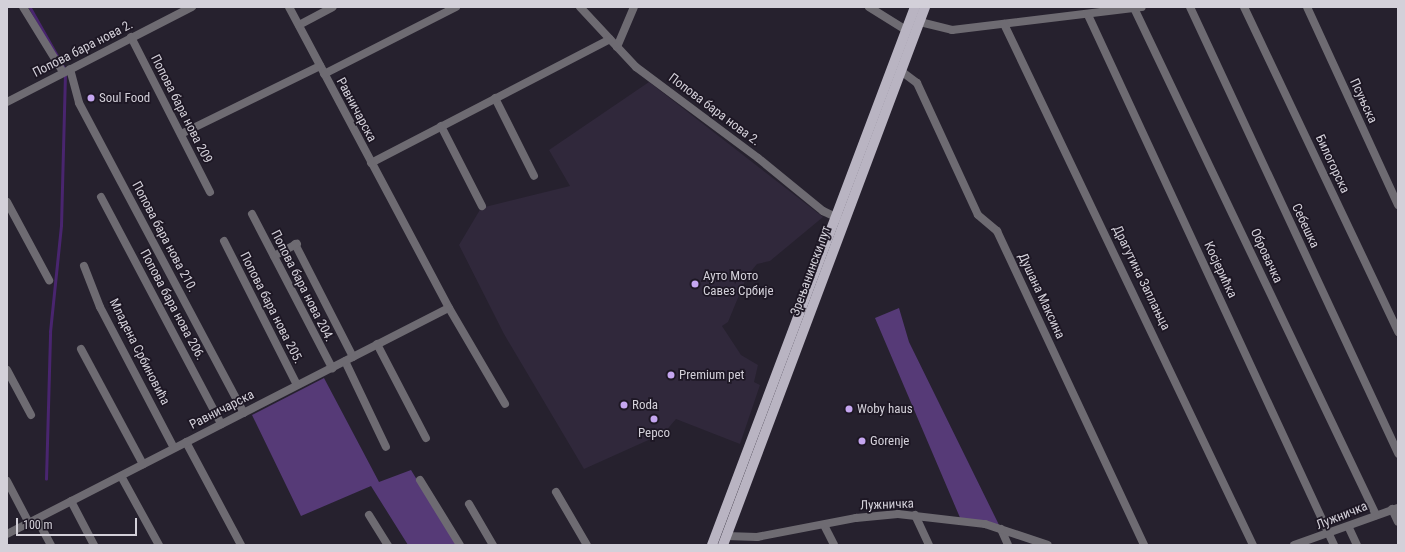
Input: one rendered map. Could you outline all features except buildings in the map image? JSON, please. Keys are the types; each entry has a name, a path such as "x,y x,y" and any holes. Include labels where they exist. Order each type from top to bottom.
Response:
{"main road":[{"name":"Зрењанински пут","path":"724,540 915,7"},
{"name":"Зрењанински пут","path":"712,545 840,219 901,71 925,7"}],"street":[{"name":"Попова бара нова 210.","path":"23,7 66,71 79,103 244,413"},
{"name":"Попова бара нова 2.","path":"7,102 192,7"},
{"name":"Равничарска","path":"289,7 449,308 505,404"},
{"path":"299,25 333,7"},
{"path":"324,74 456,7"},
{"name":"Попова бара нова 2.","path":"580,7 617,47 645,74 758,158 823,212 840,219"},
{"path":"617,47 634,7"},
{"path":"869,7 906,30"},
{"name":"Себешка","path":"1190,7 1398,454"},
{"name":"Билогорска","path":"1244,7 1398,332"},
{"name":"Псуњска","path":"1307,7 1398,205"},
{"path":"920,22 952,30 1138,8"},
{"name":"Обровачка","path":"1138,8 1376,515"},
{"name":"Косјерићка","path":"1088,15 1334,545"},
{"name":"Драгутина Заплањца","path":"1004,24 1254,545"},
{"name":"Попова бара нова 209","path":"131,37 210,192"},
{"path":"371,163 610,39"},
{"path":"181,134 320,66"},
{"name":"Душана Максина","path":"901,71 917,83 978,215 997,231 1144,545"},
{"path":"495,98 534,176"},
{"path":"441,126 482,206"},
{"name":"Попова бара нова 206.","path":"101,197 221,424"},
{"path":"7,202 49,280"},
{"name":"Попова бара нова 204.","path":"252,214 332,368"},
{"name":"Попова бара нова 205.","path":"224,241 297,385"},
{"path":"274,256 296,244 353,357"},
{"name":"Младена Србиновића","path":"84,266 100,307 174,448"},
{"name":"Равничарска","path":"7,533 449,308"},
{"path":"377,344 426,438"},
{"path":"81,349 143,464"},
{"path":"344,361 386,447"},
{"path":"7,370 31,415"},
{"path":"186,442 241,545"},
{"path":"121,476 159,545"},
{"path":"420,480 460,545"},
{"path":"7,481 33,521 51,545"},
{"path":"556,492 587,545"},
{"path":"71,501 94,545"},
{"path":"469,504 493,545"},
{"path":"1395,509 1398,522"},
{"name":"Лужничка","path":"1294,545 1330,535 1376,515 1395,509"},
{"path":"369,515 388,545"},
{"name":"Лужничка","path":"724,540 747,538 877,515 915,515 961,520 1001,529 1048,545"},
{"path":"915,515 929,545"},
{"path":"824,525 834,545"},
{"path":"1349,528 1357,545"},
{"path":"1001,529 1008,545"}],"shaded area":[{"path":"649,82 823,217 770,261 757,264 747,276 728,322 722,326 741,355 758,365 754,382 760,385 740,444 676,419 664,433 584,469 504,334 459,245 481,208 570,186 549,150"},
{"path":"899,308 909,342 1001,529 961,520 875,318"},
{"path":"324,378 379,482 411,470 457,545 408,545 371,486 301,516 252,415"}],"waterway":[{"path":"30,7 65,69"},
{"path":"46,479 50,332 61,226 65,74"}],"place":[{"name":"Soul Food","path":"91,98"},
{"name":"Ауто Мото Савез Србије","path":"695,284"},
{"name":"Premium pet","path":"671,375"},
{"name":"Roda","path":"624,405"},
{"name":"Woby haus","path":"849,409"},
{"name":"Pepco","path":"654,419"},
{"name":"Gorenje","path":"862,441"}]}
